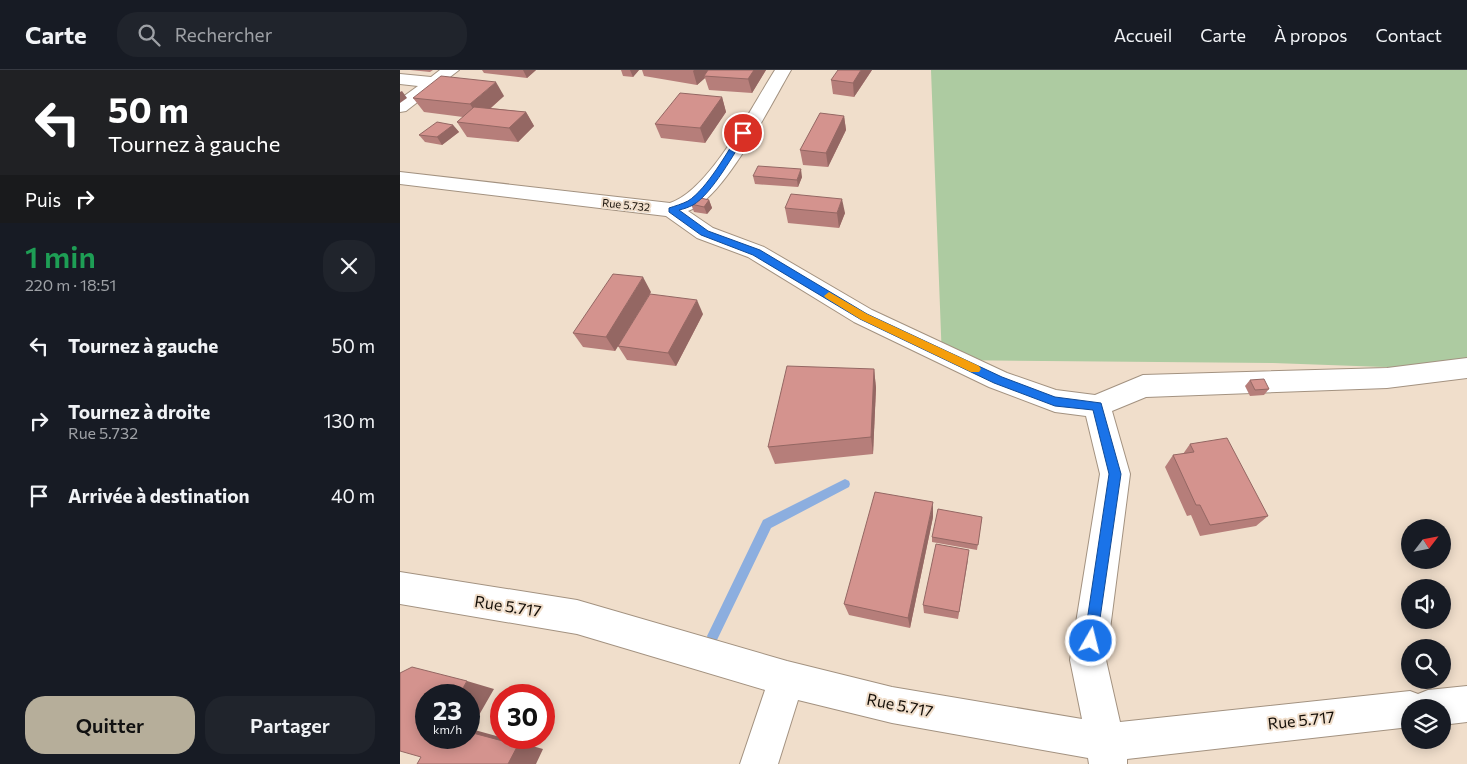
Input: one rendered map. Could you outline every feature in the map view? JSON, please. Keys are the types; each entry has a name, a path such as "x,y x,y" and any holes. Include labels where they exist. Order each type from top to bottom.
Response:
{"street":[{"path":"400,107 451,70"},
{"path":"672,210 691,203 702,193 723,165 783,70"},
{"path":"400,79 435,82"},
{"name":"Rue 5.732","path":"400,178 672,210"},
{"path":"672,210 705,233 756,252 864,316 989,376 1055,401 1097,406 1143,386 1387,378 1467,368"},
{"path":"1097,406 1115,474 1088,660 1107,753"},
{"name":"Rue 5.717","path":"403,594 577,617 786,679 892,705 1107,753 1401,710"},
{"path":"759,764 786,679"},
{"path":"1451,706 1467,704"}],"green space":[{"path":"931,70 1467,70 1467,370 1273,363 942,360"}],"building":[{"path":"708,70 754,70 748,79 704,76"},
{"path":"838,70 861,70 853,83 831,80"},
{"path":"441,76 496,82 470,104 413,98"},
{"path":"680,93 722,97 700,128 655,124"},
{"path":"474,107 526,112 509,128 457,122"},
{"path":"820,113 844,116 826,153 800,150"},
{"path":"437,122 453,125 437,137 419,135"},
{"path":"758,166 801,169 797,180 753,176"},
{"path":"791,194 842,199 837,213 785,208"},
{"path":"697,197 709,200 704,207 691,204"},
{"path":"613,274 643,277 606,337 573,333"},
{"path":"650,294 697,300 668,353 618,346"},
{"path":"787,366 874,369 871,437 768,447"},
{"path":"1264,379 1269,389 1255,390 1250,380"},
{"path":"1227,438 1268,516 1210,525 1200,505 1196,505 1173,455 1194,452 1190,444"},
{"path":"875,492 933,502 908,618 844,604"},
{"path":"938,509 982,517 978,545 932,537"},
{"path":"936,544 969,550 959,612 923,605"},
{"path":"412,667 467,681 465,684 415,684 415,749 480,749 480,735 490,738 490,749 516,749 508,764 417,764 421,757 400,751 400,673"}],"waterway":[{"path":"713,636 767,524 845,484"}],"slow traffic":[{"path":"829,296 864,316 975,369"}],"route":[{"path":"743,133 723,165 702,193 691,203 672,210 705,233 756,252 864,316 998,380 1055,401 1097,406 1115,474 1091,641"}]}
